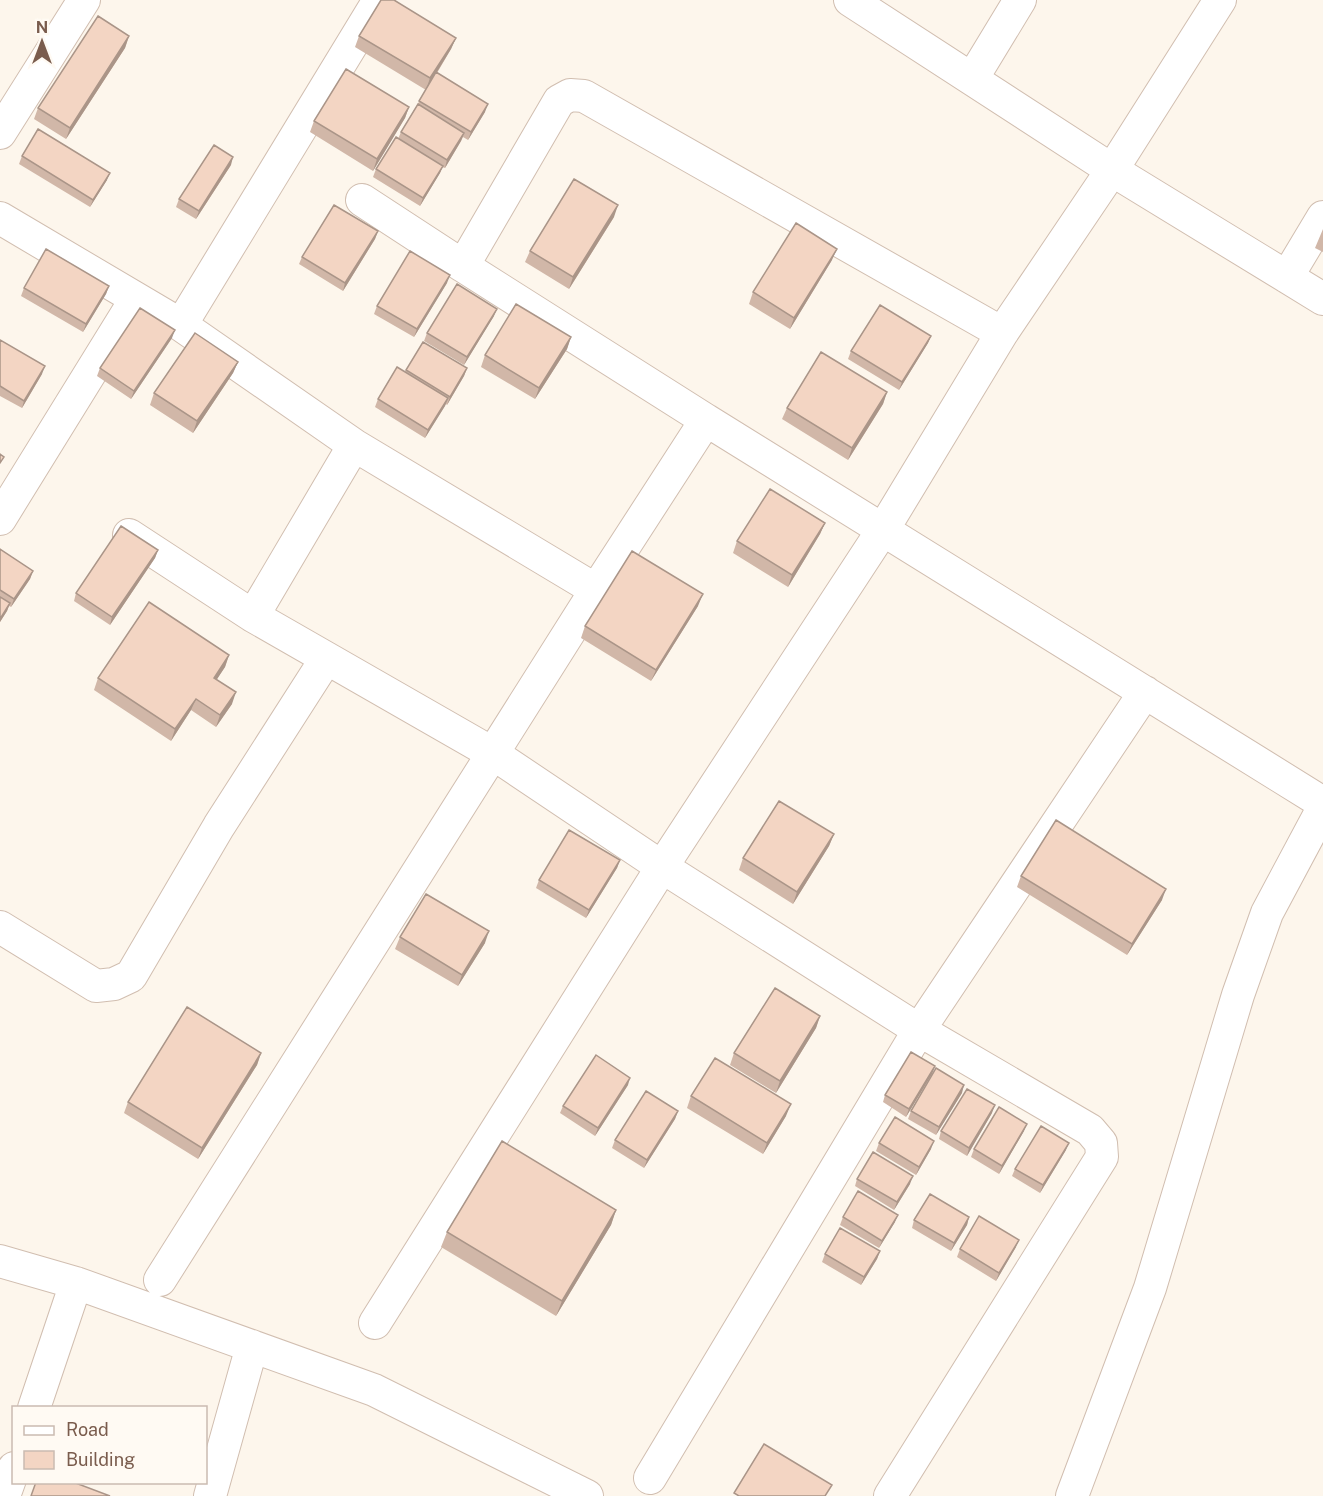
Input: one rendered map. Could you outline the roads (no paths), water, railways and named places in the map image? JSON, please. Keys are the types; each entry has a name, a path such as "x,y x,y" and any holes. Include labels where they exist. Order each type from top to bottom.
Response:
{"street":[{"path":"0,133 84,0"},
{"path":"181,326 380,0"},
{"path":"850,0 1112,170 1323,299"},
{"path":"972,79 1020,0"},
{"path":"375,1323 662,867 884,528 1002,333 1112,170 1220,0"},
{"path":"463,266 559,101 570,95 584,96 1002,333"},
{"path":"362,200 706,420 884,528 1323,803"},
{"path":"1287,277 1323,217"},
{"path":"0,218 181,326 354,445 596,590"},
{"path":"0,519 136,299"},
{"path":"160,1280 492,753 706,420"},
{"path":"253,616 354,445"},
{"path":"129,535 253,616 492,753 662,867 919,1030 1090,1130 1101,1143 1102,1157 890,1496"},
{"path":"0,927 96,986 114,984 131,976 219,826 326,658"},
{"path":"650,1478 919,1030 1144,692"},
{"path":"1072,1496 1150,1288 1238,995 1267,914 1323,808"},
{"path":"0,1261 76,1284 374,1390 587,1496"},
{"path":"34,1406 76,1284"},
{"path":"210,1496 252,1346"},
{"path":"4,1496 12,1474"}]}
